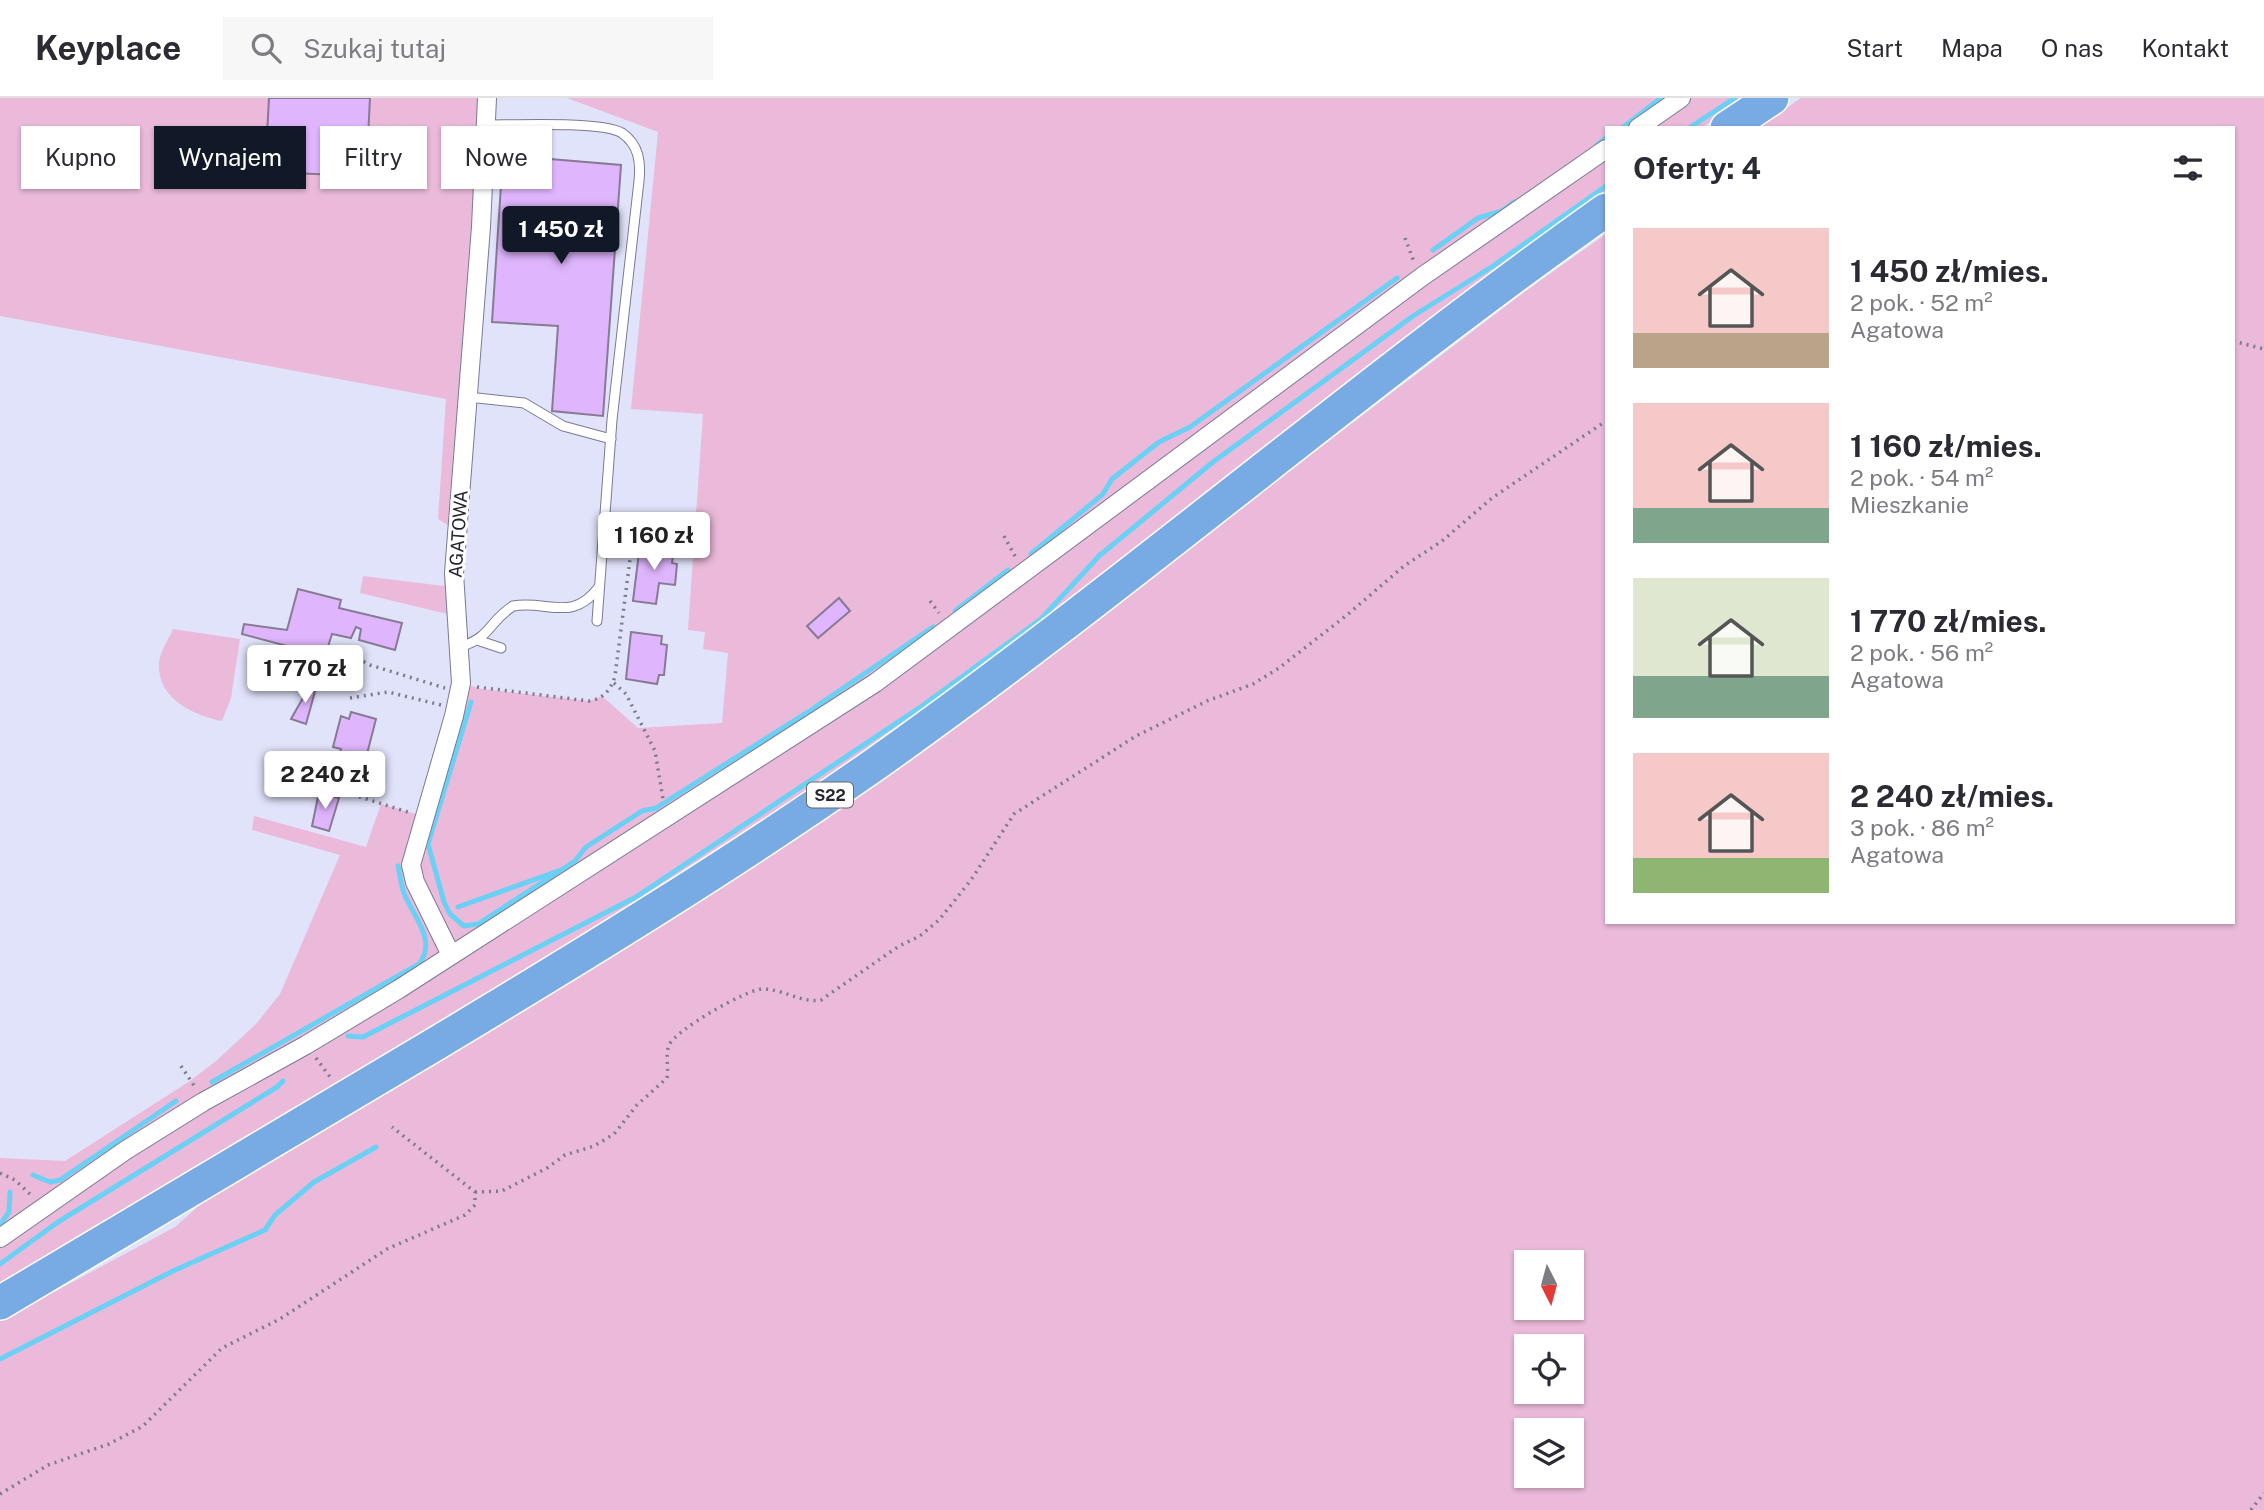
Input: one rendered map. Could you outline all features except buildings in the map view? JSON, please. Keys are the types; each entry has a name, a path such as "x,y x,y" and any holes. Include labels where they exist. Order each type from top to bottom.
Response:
{"highway":[{"path":"1730,126 1772,98"},
{"name":"S22","path":"0,1303 584,954 807,811 1007,669 1412,353 1605,211"}],"street":[{"name":"AGATOWA","path":"451,955 411,871 412,855 459,695 460,647 454,603 454,573 487,98"},
{"path":"1641,126 1681,98"},
{"path":"0,1238 126,1150 202,1102 306,1045 451,955 875,683 1423,276 1605,150"}],"lane":[{"path":"486,125 610,128 629,139 637,150 639,181 611,439 597,621"},
{"path":"468,397 514,401 564,426 611,439"},
{"path":"460,647 480,641 513,606 556,609 574,607 588,600 600,586"},
{"path":"480,641 501,648"}],"path":[{"path":"1405,238 1409,253 1423,276"},
{"path":"2235,342 2264,349"},
{"path":"393,1127 475,1192 502,1191 547,1168 565,1155 594,1146 614,1134 637,1105 667,1078 667,1050 671,1041 709,1015 762,989 778,991 807,1002 821,1000 920,936 939,920 971,880 1014,814 1136,736 1207,701 1254,684 1347,615 1404,566 1442,541 1492,498 1605,422"},
{"path":"1004,536 1026,571"},
{"path":"350,698 388,692 459,695 482,689 589,701 602,696 613,682 632,544"},
{"path":"339,648 370,665 459,695"},
{"path":"613,682 626,694 654,751 659,790 670,813"},
{"path":"319,784 424,817"},
{"path":"306,1045 337,1086"},
{"path":"181,1066 202,1102"},
{"path":"0,1173 15,1180 44,1208"},
{"path":"0,1493 48,1465 109,1444 143,1426 222,1348 280,1319 387,1248 465,1215 475,1205 475,1192"},
{"path":"2251,1510 2264,1493"}],"shaded area":[{"path":"0,98 487,98 485,126 441,126 441,189 482,189 456,616 360,593 363,576 444,586 448,525 438,519 446,399 0,316"},
{"path":"567,98 1747,98 1704,126 1605,126 1605,193 885,742 621,915 0,1286 0,1158 65,1161 190,1081 216,1061 256,1024 280,994 340,855 252,830 254,816 366,847 381,804 423,816 461,683 482,689 589,701 602,696 638,728 722,723 728,653 703,649 705,632 688,630 703,414 631,409 658,132"},
{"path":"1801,98 2264,98 2264,1510 0,1510 0,1321 175,1227 212,1194 989,700 1523,293 1605,235 1605,924 2235,924 2235,126 1761,126"},
{"path":"173,629 240,639 231,698 222,721 190,710 180,704 164,687 159,660"}],"waterway":[{"path":"1625,126 1661,98"},
{"path":"1692,126 1735,98"},
{"path":"1597,145 1605,139"},
{"path":"348,1036 363,1037 636,897 922,706 1041,619 1099,556 1213,462 1413,316 1493,266 1605,187"},
{"path":"1433,250 1478,218 1502,211 1514,202"},
{"path":"1031,554 1103,494 1112,479 1159,442 1190,427 1397,278"},
{"path":"955,611 1008,570"},
{"path":"471,702 428,844 444,902 450,914 464,926 478,924 575,861 586,847 642,811 656,808 811,710 933,627"},
{"path":"212,1082 419,964 424,955 425,937 404,893 398,866"},
{"path":"458,907 558,871"},
{"path":"0,1264 58,1222 283,1081"},
{"path":"33,1175 50,1182 60,1180 176,1101"},
{"path":"0,1359 175,1270 265,1230 275,1215 314,1182 376,1147"},
{"path":"0,1225 9,1212 10,1192"}]}
